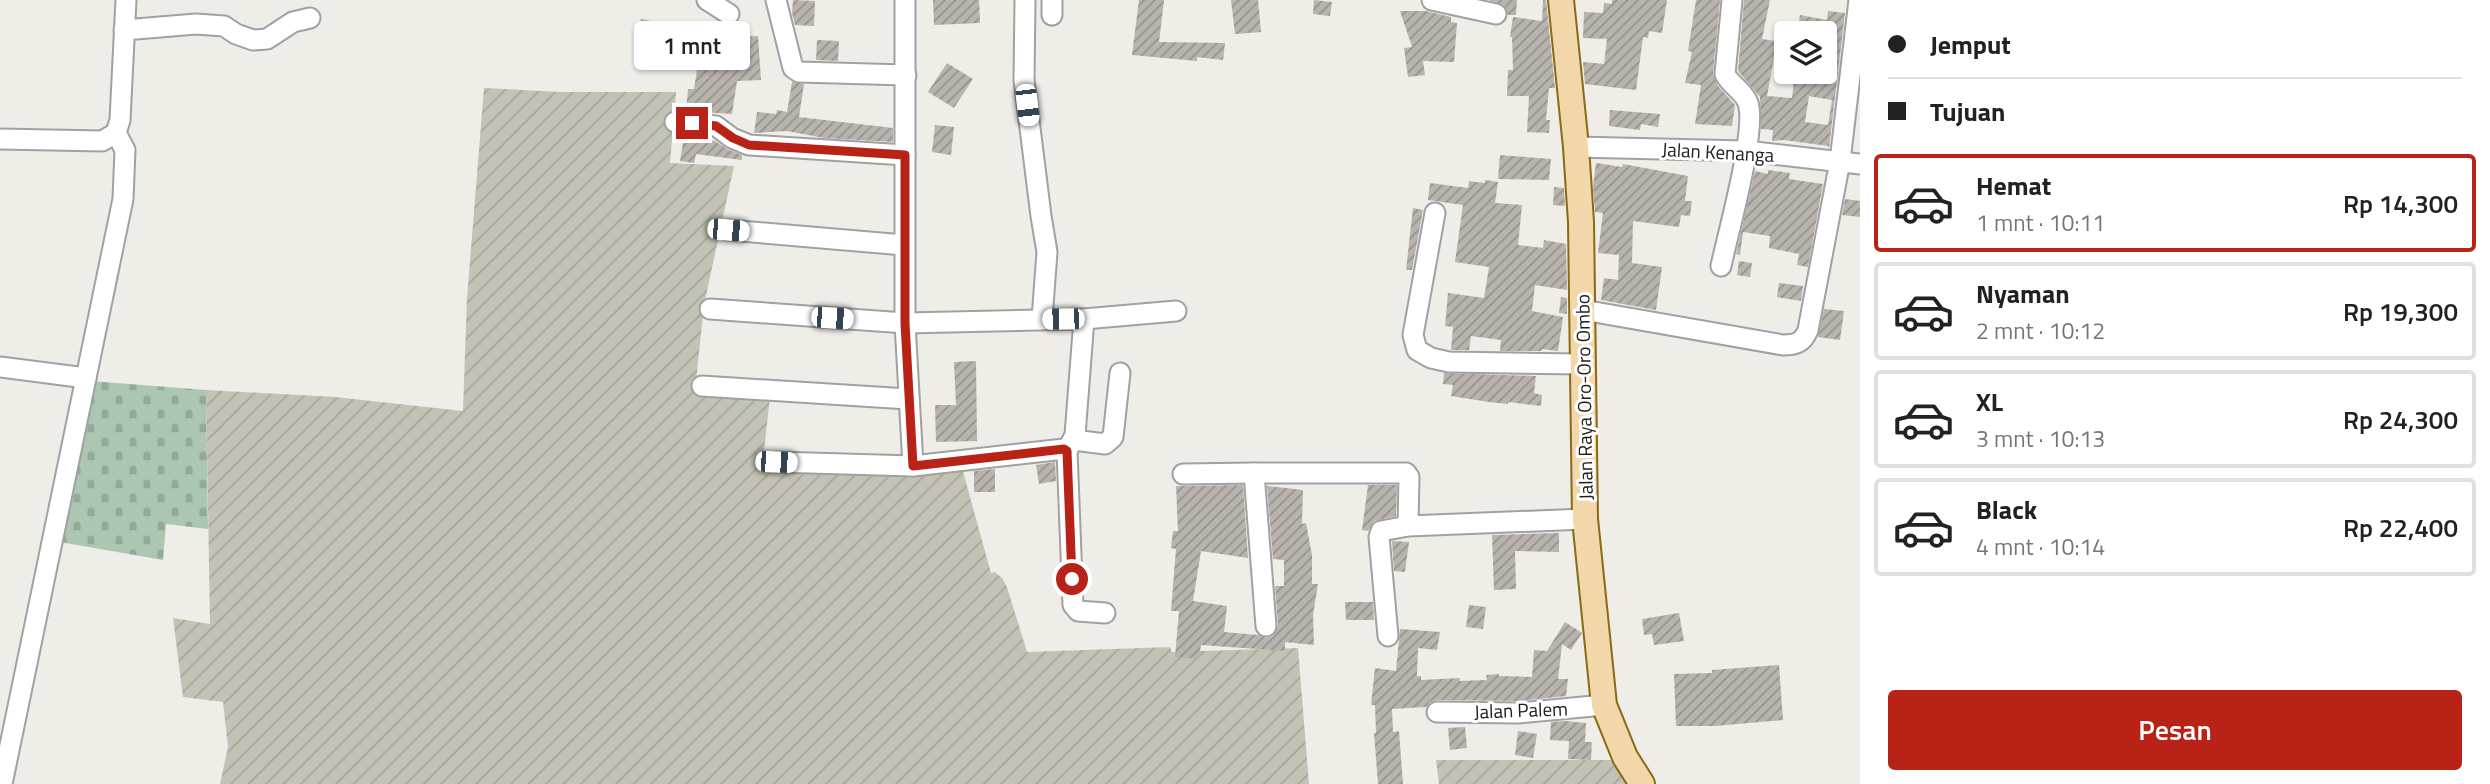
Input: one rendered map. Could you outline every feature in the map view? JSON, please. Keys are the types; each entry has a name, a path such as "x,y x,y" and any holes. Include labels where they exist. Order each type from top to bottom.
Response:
{"main road":[{"name":"Jalan Raya Oro-Oro Ombo","path":"1561,0 1576,147 1583,310 1585,519 1604,705 1625,757 1642,784"}],"street":[{"path":"2,784 123,199 125,149 117,133 120,120 126,0"},
{"path":"707,0 729,14"},
{"path":"776,0 793,68 799,72 906,75"},
{"path":"905,0 905,323 913,466"},
{"path":"1025,0 1024,80 1047,252 1042,319"},
{"path":"1432,0 1496,14"},
{"path":"1721,266 1746,151 1750,118 1745,97 1725,74 1732,0"},
{"path":"1583,310 1783,345 1799,343 1808,330 1840,161 1858,0"},
{"path":"124,30 196,24 224,26 253,40 267,39 293,22 310,18"},
{"path":"675,122 716,126 749,145 905,155"},
{"path":"0,139 102,141 117,133"},
{"name":"Jalan Kenanga","path":"1576,147 1746,151 1860,164"},
{"path":"1435,213 1413,335 1417,350 1431,358 1449,362 1582,364"},
{"path":"728,230 904,245"},
{"path":"710,309 905,323 1084,318 1176,311"},
{"path":"1084,318 1070,445 1073,605 1078,611 1105,612"},
{"path":"0,366 86,378"},
{"path":"776,462 913,466 1064,449 1070,445 1105,444 1113,437 1120,373"},
{"path":"702,386 908,400"},
{"path":"1254,473 1266,626"},
{"path":"1183,474 1406,473 1409,477 1408,526"},
{"path":"1388,636 1380,533 1408,526 1585,519"},
{"name":"Jalan Palem","path":"1437,712 1518,713 1604,705"}],"shaded area":[{"path":"484,88 560,92 676,92 670,163 734,166 704,305 695,391 770,397 763,460 767,465 798,470 962,468 991,573 995,572 1002,578 1007,587 1027,652 1170,647 1172,652 1298,648 1309,784 220,784 228,747 223,702 183,697 173,618 210,624 206,390 335,397 463,411 467,298"},
{"path":"1436,760 1618,760 1633,784 1439,784"}],"green space":[{"path":"91,381 206,390 208,529 166,524 163,560 60,542"}],"building":[{"path":"793,0 815,1 814,26 795,25"},
{"path":"933,0 979,0 980,23 934,25"},
{"path":"1139,0 1164,0 1159,42 1225,43 1223,60 1197,57 1197,61 1132,55"},
{"path":"1231,0 1258,0 1261,32 1235,34"},
{"path":"1314,0 1332,2 1330,16 1313,14"},
{"path":"1489,0 1517,0 1516,15 1508,15 1504,5"},
{"path":"1543,0 1546,0 1555,88 1549,88 1546,120 1550,120 1549,133 1527,132 1529,96 1507,96 1508,70 1513,70 1510,37 1513,17 1542,21"},
{"path":"1612,0 1667,0 1662,33 1649,31 1648,38 1643,37 1636,90 1585,84 1583,62 1604,64 1607,39 1583,38 1584,12 1603,13 1604,3 1612,4"},
{"path":"1696,0 1720,0 1713,74 1718,86 1735,105 1732,126 1695,124 1701,85 1685,83 1692,52 1688,51"},
{"path":"1744,0 1770,0 1762,39 1774,41 1774,58 1767,96 1792,98 1794,84 1837,84 1829,148 1784,140 1772,141 1773,130 1761,129 1760,97 1738,71","holes":["1809,96 1832,100 1828,125 1805,122"]},
{"path":"1400,11 1426,11 1451,17 1451,22 1457,23 1454,62 1423,61 1425,75 1408,77 1404,48 1412,47"},
{"path":"1828,11 1845,13 1837,80 1837,21 1799,21 1800,15 1827,20"},
{"path":"641,19 656,22 655,39 639,37"},
{"path":"688,27 702,29 699,46 685,44"},
{"path":"758,36 761,80 737,81 732,114 686,111 688,89 694,89 698,63 725,66 723,38"},
{"path":"817,40 839,41 838,61 816,60"},
{"path":"947,63 973,79 954,108 928,92"},
{"path":"792,82 804,84 799,117 893,128 893,142 824,138 787,131 754,133 757,112 787,112"},
{"path":"1610,110 1660,114 1658,127 1641,124 1640,130 1609,126"},
{"path":"935,125 954,127 951,155 932,152"},
{"path":"684,136 715,141 742,155 742,160 696,154 694,163 680,161"},
{"path":"1500,155 1551,159 1549,180 1498,179"},
{"path":"1596,163 1622,167 1623,164 1688,176 1685,201 1692,201 1690,216 1681,215 1679,227 1633,221 1632,263 1662,267 1656,310 1601,300 1604,278 1618,280 1619,255 1598,253 1603,213 1595,212 1593,186"},
{"path":"1768,170 1790,173 1789,179 1823,184 1808,267 1797,265 1799,254 1769,248 1770,236 1743,232 1740,255 1736,254 1755,171 1768,174"},
{"path":"1485,180 1498,182 1495,203 1522,205 1518,245 1543,248 1544,240 1566,244 1567,290 1535,285 1532,311 1563,317 1558,351 1500,351 1501,340 1471,336 1469,350 1451,350 1453,327 1445,326 1448,293 1484,298 1489,267 1455,262 1463,205 1428,200 1430,183 1468,188 1469,181 1485,183"},
{"path":"1554,187 1564,188 1565,206 1553,205"},
{"path":"1845,199 1860,201 1860,217 1842,215"},
{"path":"1413,208 1423,210 1412,270 1406,270"},
{"path":"1739,261 1752,263 1750,277 1737,275"},
{"path":"1779,283 1803,286 1801,301 1777,297"},
{"path":"1561,297 1567,298 1567,314 1559,313"},
{"path":"1824,309 1844,311 1840,340 1818,337"},
{"path":"976,361 977,441 936,442 935,405 956,405 954,362"},
{"path":"1444,373 1536,376 1534,393 1542,395 1541,406 1451,396 1453,385 1443,384"},
{"path":"1055,462 1056,481 1039,484 1036,465"},
{"path":"995,469 995,492 974,492 974,471"},
{"path":"1243,485 1248,558 1201,551 1193,601 1227,606 1224,632 1266,638 1273,636 1278,625 1275,586 1284,586 1284,560 1273,559 1267,486 1303,490 1302,524 1306,523 1312,555 1312,584 1318,584 1313,615 1314,645 1285,642 1285,651 1201,645 1199,659 1175,657 1179,611 1171,611 1176,549 1171,548 1173,531 1178,531 1176,486"},
{"path":"1368,485 1397,485 1396,516 1374,521 1368,531 1362,530"},
{"path":"1559,533 1559,552 1515,551 1516,589 1494,590 1492,535"},
{"path":"1392,541 1409,542 1405,572 1394,571"},
{"path":"1345,602 1373,602 1374,620 1346,620"},
{"path":"1469,605 1486,607 1483,629 1466,627"},
{"path":"1679,613 1684,641 1654,645 1652,634 1644,635 1642,619"},
{"path":"1565,622 1582,633 1571,650 1562,644 1558,679 1568,679 1566,696 1518,701 1437,700 1426,707 1392,709 1393,732 1399,731 1403,784 1378,784 1375,705 1371,705 1375,668 1396,671 1400,629 1440,632 1437,650 1418,648 1417,676 1421,676 1421,680 1487,680 1486,675 1499,674 1532,677 1534,650 1547,651"},
{"path":"1779,665 1783,720 1715,726 1676,726 1674,674 1712,673 1712,670"},
{"path":"1551,722 1586,723 1585,742 1592,742 1591,760 1568,759 1569,741 1550,740"},
{"path":"1465,727 1467,748 1450,750 1448,728"},
{"path":"1518,731 1537,734 1533,758 1515,755"}],"route":[{"path":"692,123 716,126 741,143 749,145 905,155 905,323 913,466 1064,449 1067,451 1072,579"}]}
